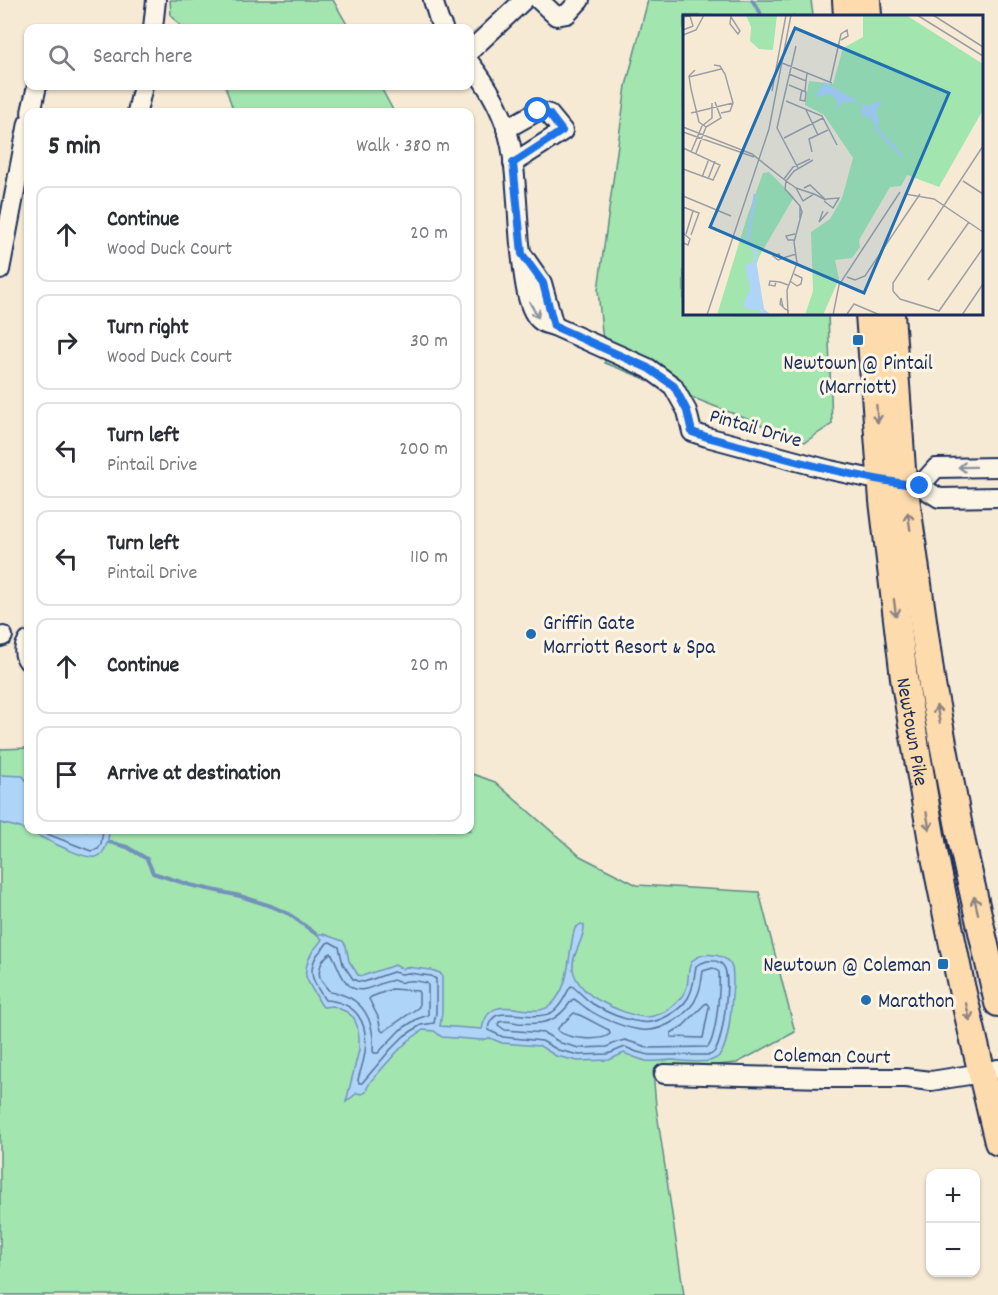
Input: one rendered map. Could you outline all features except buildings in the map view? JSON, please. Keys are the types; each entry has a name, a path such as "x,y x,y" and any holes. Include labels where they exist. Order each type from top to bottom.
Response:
{"highway":[{"path":"846,0 847,15"},
{"path":"867,0 868,15"},
{"name":"Newtown Pike","path":"870,315 902,484 932,686 962,843 998,1004"},
{"name":"Newtown Pike","path":"891,315 902,484 891,576 904,678 933,847 961,985 990,1071 998,1142"}],"street":[{"path":"153,24 156,0"},
{"path":"433,0 442,24"},
{"path":"474,47 524,0"},
{"path":"539,0 556,16 567,14 580,0"},
{"name":"Pintail Drive","path":"474,68 494,99 511,145 529,301 535,315 542,322 648,368 674,386 687,411 692,432 830,470 902,484"},
{"path":"32,108 36,90"},
{"path":"138,108 142,90"},
{"path":"506,129 538,111 549,114 562,131 513,163"},
{"path":"0,270 24,144"},
{"path":"902,484 936,468 998,467"},
{"path":"902,484 939,498 998,497"},
{"name":"Coleman Court","path":"664,1074 906,1078 931,1082 990,1071"}],"green space":[{"path":"170,0 333,0 347,24 179,24 171,15"},
{"path":"648,0 811,0 813,15 683,15 683,315 828,315 832,424 805,442 605,363 598,290 626,86"},
{"path":"226,90 382,90 392,108 233,108"},
{"path":"24,748 24,834 474,834 474,774 495,782 580,856 637,885 759,892 795,1032 737,1063 653,1071 656,1106 684,1295 0,1295 0,749"}],"water":[{"path":"0,775 23,776 24,829 0,823"},
{"path":"34,834 109,834 105,850 96,857 81,855"},
{"path":"581,924 584,925 584,931 574,958 574,974 588,993 617,1009 634,1015 645,1017 658,1015 676,1003 687,986 689,969 693,960 703,955 715,955 725,959 732,968 733,978 727,1037 725,1046 718,1057 705,1062 646,1061 624,1053 609,1060 578,1061 556,1056 540,1046 502,1043 490,1038 481,1040 442,1037 434,1031 423,1030 396,1053 371,1081 366,1092 357,1093 346,1102 359,1050 359,1037 354,1018 333,1006 323,1007 307,979 308,961 322,939 316,934 343,941 349,961 358,975 362,976 395,965 402,969 406,967 440,973 442,976 442,1013 440,1026 482,1029 486,1016 502,1007 534,1010 544,1009 552,1004 563,987 575,928"}],"waterway":[{"path":"752,0 761,15"},
{"path":"109,842 127,847 147,859 153,873 271,906 289,914 316,934"}],"place":[{"name":"Newtown @ Pintail (Marriott)","path":"858,340"},
{"name":"Griffin Gate Marriott Resort & Spa","path":"531,634"},
{"name":"Newtown @ Coleman","path":"943,964"},
{"name":"Marathon","path":"866,1000"}],"route":[{"path":"538,111 549,114 562,131 513,163 522,254 543,283 554,326 648,368 674,386 687,411 692,432 830,470 920,486"}]}
